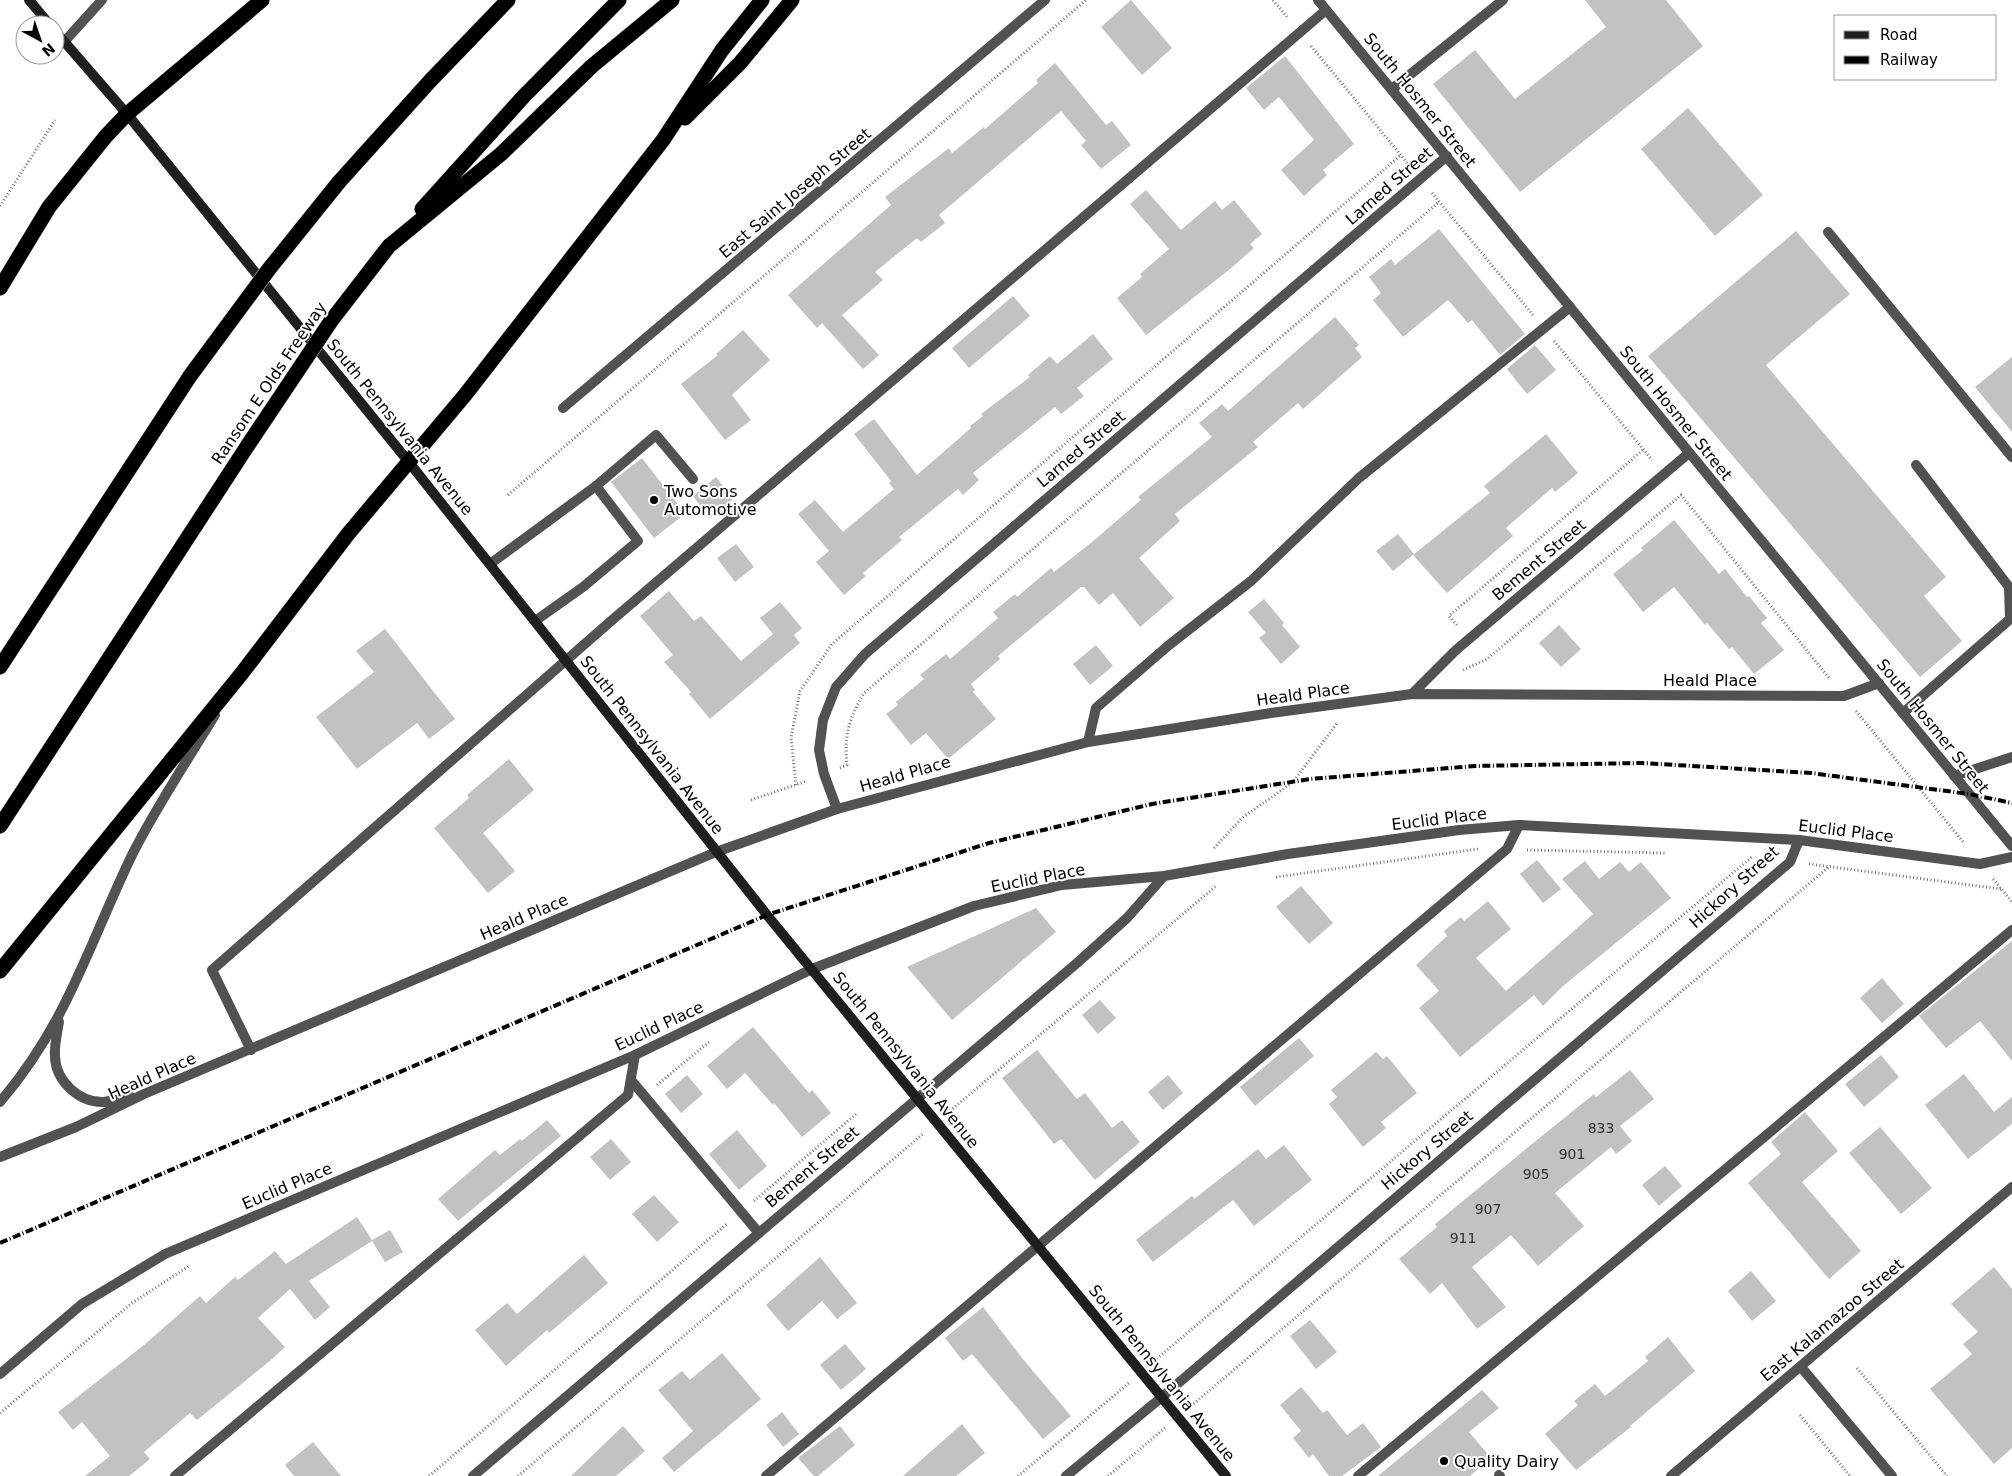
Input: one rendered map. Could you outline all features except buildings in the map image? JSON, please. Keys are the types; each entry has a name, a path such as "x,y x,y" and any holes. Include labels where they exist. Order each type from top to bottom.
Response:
{"highway":[{"path":"0,288 49,207 70,178 127,114 262,0"},
{"path":"0,667 190,376 269,269 339,182 430,81 508,0"},
{"name":"Ransom E Olds Freeway","path":"0,826 248,444 331,321 389,246 524,96 619,0"},
{"path":"389,246 501,154 592,66 672,0"},
{"path":"0,971 242,673 348,534 464,395 663,140 722,50 762,0"},
{"path":"663,140 740,63 792,0"}],"main road":[{"path":"29,0 42,15"},
{"name":"South Pennsylvania Avenue","path":"65,43 127,114 408,461 716,852 1226,1476"}],"street":[{"path":"65,41 102,0"},
{"name":"East Saint Joseph Street","path":"564,408 1046,0"},
{"name":"South Hosmer Street","path":"1318,0 2012,846"},
{"path":"1392,89 1503,0"},
{"path":"250,1050 212,970 566,660 1326,10"},
{"name":"Larned Street","path":"837,809 824,774 819,750 823,720 836,687 864,654 1447,156"},
{"path":"1828,232 2012,457"},
{"path":"0,278 17,258"},
{"path":"1088,742 1096,708 1169,645 1250,580 1359,478 1570,307"},
{"path":"490,564 596,486 656,435 693,479"},
{"name":"Bement Street","path":"1412,694 1469,639 1689,453"},
{"path":"1903,713 2010,618 2009,587 1916,465"},
{"path":"535,621 583,587 638,541 596,486"},
{"path":"0,1102 28,1066 60,1017 144,832 242,673"},
{"name":"Heald Place","path":"0,1157 76,1127 144,1094 716,852 837,809 1088,742 1271,713 1412,694 1844,696 1879,684"},
{"path":"1954,776 2012,757"},
{"path":"766,1476 1507,849 1519,825"},
{"name":"Euclid Place","path":"0,1374 82,1304 164,1254 635,1055 812,969 974,906 1062,886 1164,876 1288,854 1459,830 1519,825 1798,840 1980,864 2012,857"},
{"name":"Hickory Street","path":"1066,1476 1162,1398 1790,862 1798,840"},
{"name":"Bement Street","path":"473,1476 1127,918 1164,876"},
{"path":"1358,1476 2012,930"},
{"path":"60,1017 55,1060 59,1074 69,1088 79,1096 99,1102 144,1094"},
{"path":"176,1476 628,1095 635,1055"},
{"path":"631,1080 758,1232"},
{"name":"East Kalamazoo Street","path":"1671,1476 2012,1187"},
{"path":"1801,1367 1892,1476"}],"path":[{"path":"508,495 1086,0"},
{"path":"1273,0 1681,495"},
{"path":"0,206 55,120"},
{"path":"796,785 791,738 800,691 832,644 1401,155"},
{"path":"751,800 846,765 845,742 850,717 864,693 1439,202"},
{"path":"1487,659 1449,616 1644,450"},
{"path":"1274,877 1486,848 1674,854"},
{"path":"1743,856 2001,888"},
{"path":"1018,1476 1753,856"},
{"path":"1108,1476 1830,866"},
{"path":"518,1476 1216,885 1226,884"},
{"path":"645,1096 716,1035"},
{"path":"429,1476 856,1114"},
{"path":"0,1413 132,1303 192,1264"},
{"path":"1857,1368 1947,1476"},
{"path":"1800,1415 1850,1476"}],"railway":[{"path":"0,1243 767,915 989,843 1152,804 1310,779 1475,766 1642,763 1811,773 1969,794 2012,803"}],"place":[{"name":"Two Sons Automotive","path":"654,500"},
{"name":"Quality Dairy","path":"1444,1461"}]}
